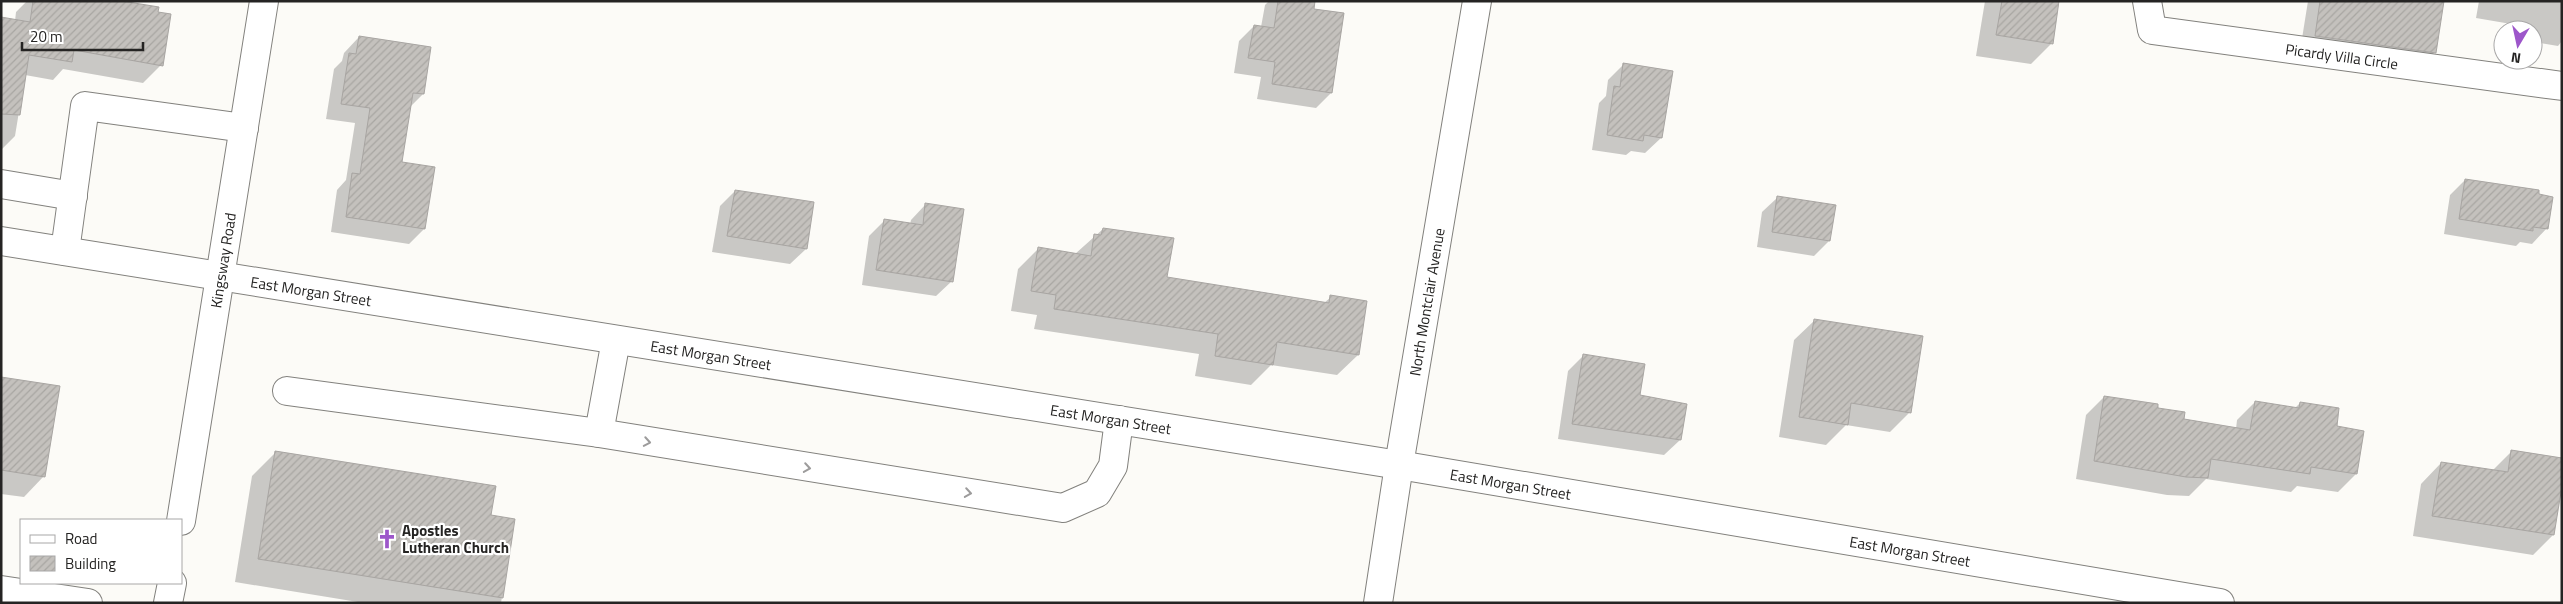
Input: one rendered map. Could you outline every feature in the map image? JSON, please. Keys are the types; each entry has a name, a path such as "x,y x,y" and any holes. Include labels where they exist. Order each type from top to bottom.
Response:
{"street":[{"name":"Kingsway Road","path":"181,519 264,1"},
{"name":"North Montclair Avenue","path":"1378,603 1398,465 1477,1"},
{"name":"Picardy Villa Circle","path":"2147,1 2152,30 2562,86"},
{"path":"65,252 85,106 244,128"},
{"path":"1,184 73,196"},
{"name":"East Morgan Street","path":"1,241 1398,465 2220,603"},
{"path":"599,433 616,340"},
{"path":"287,392 599,433 1063,508 1096,493 1113,466 1120,420"},
{"path":"168,603 172,584"},
{"path":"1,590 88,603"}],"building":[{"path":"33,1 122,1 159,7 158,12 171,14 163,66 74,50 72,62 29,55 20,115 1,114 1,17 30,22"},
{"path":"1278,1 1315,1 1314,9 1344,13 1332,93 1272,84 1275,62 1248,58 1254,25 1274,28"},
{"path":"2002,1 2059,1 2053,44 1996,35"},
{"path":"2320,1 2444,1 2436,53 2315,36"},
{"path":"359,36 431,47 424,94 413,93 402,162 435,167 425,229 346,217 352,173 360,174 370,108 341,104 349,53 356,54"},
{"path":"1623,63 1673,71 1662,138 1644,135 1643,141 1607,135 1614,86 1620,87"},
{"path":"2465,179 2539,190 2539,194 2553,197 2548,229 2533,227 2533,231 2459,219"},
{"path":"735,190 814,202 807,249 727,236"},
{"path":"1777,196 1836,205 1830,241 1772,232"},
{"path":"925,203 964,209 953,282 876,270 884,219 923,225"},
{"path":"1103,228 1174,238 1167,277 1329,303 1330,295 1367,301 1359,355 1277,342 1273,365 1215,356 1218,334 1054,309 1056,295 1031,291 1038,247 1091,256 1094,234 1101,235"},
{"path":"1814,319 1923,336 1911,413 1851,403 1848,425 1799,417"},
{"path":"1583,354 1645,364 1640,395 1687,404 1681,440 1572,424"},
{"path":"1,377 60,386 45,477 1,470"},
{"path":"2104,396 2158,404 2158,408 2185,412 2184,419 2250,430 2255,401 2299,408 2300,402 2339,408 2337,426 2364,431 2357,474 2311,467 2310,474 2211,459 2208,478 2186,477 2094,461"},
{"path":"2511,450 2562,458 2562,486 2554,535 2432,516 2441,462 2508,472"},
{"name":"Apostles Lutheran Church","path":"275,451 496,486 491,515 515,519 503,598 258,559"}],"place":[{"name":"Apostles Lutheran Church","path":"387,539"}]}
